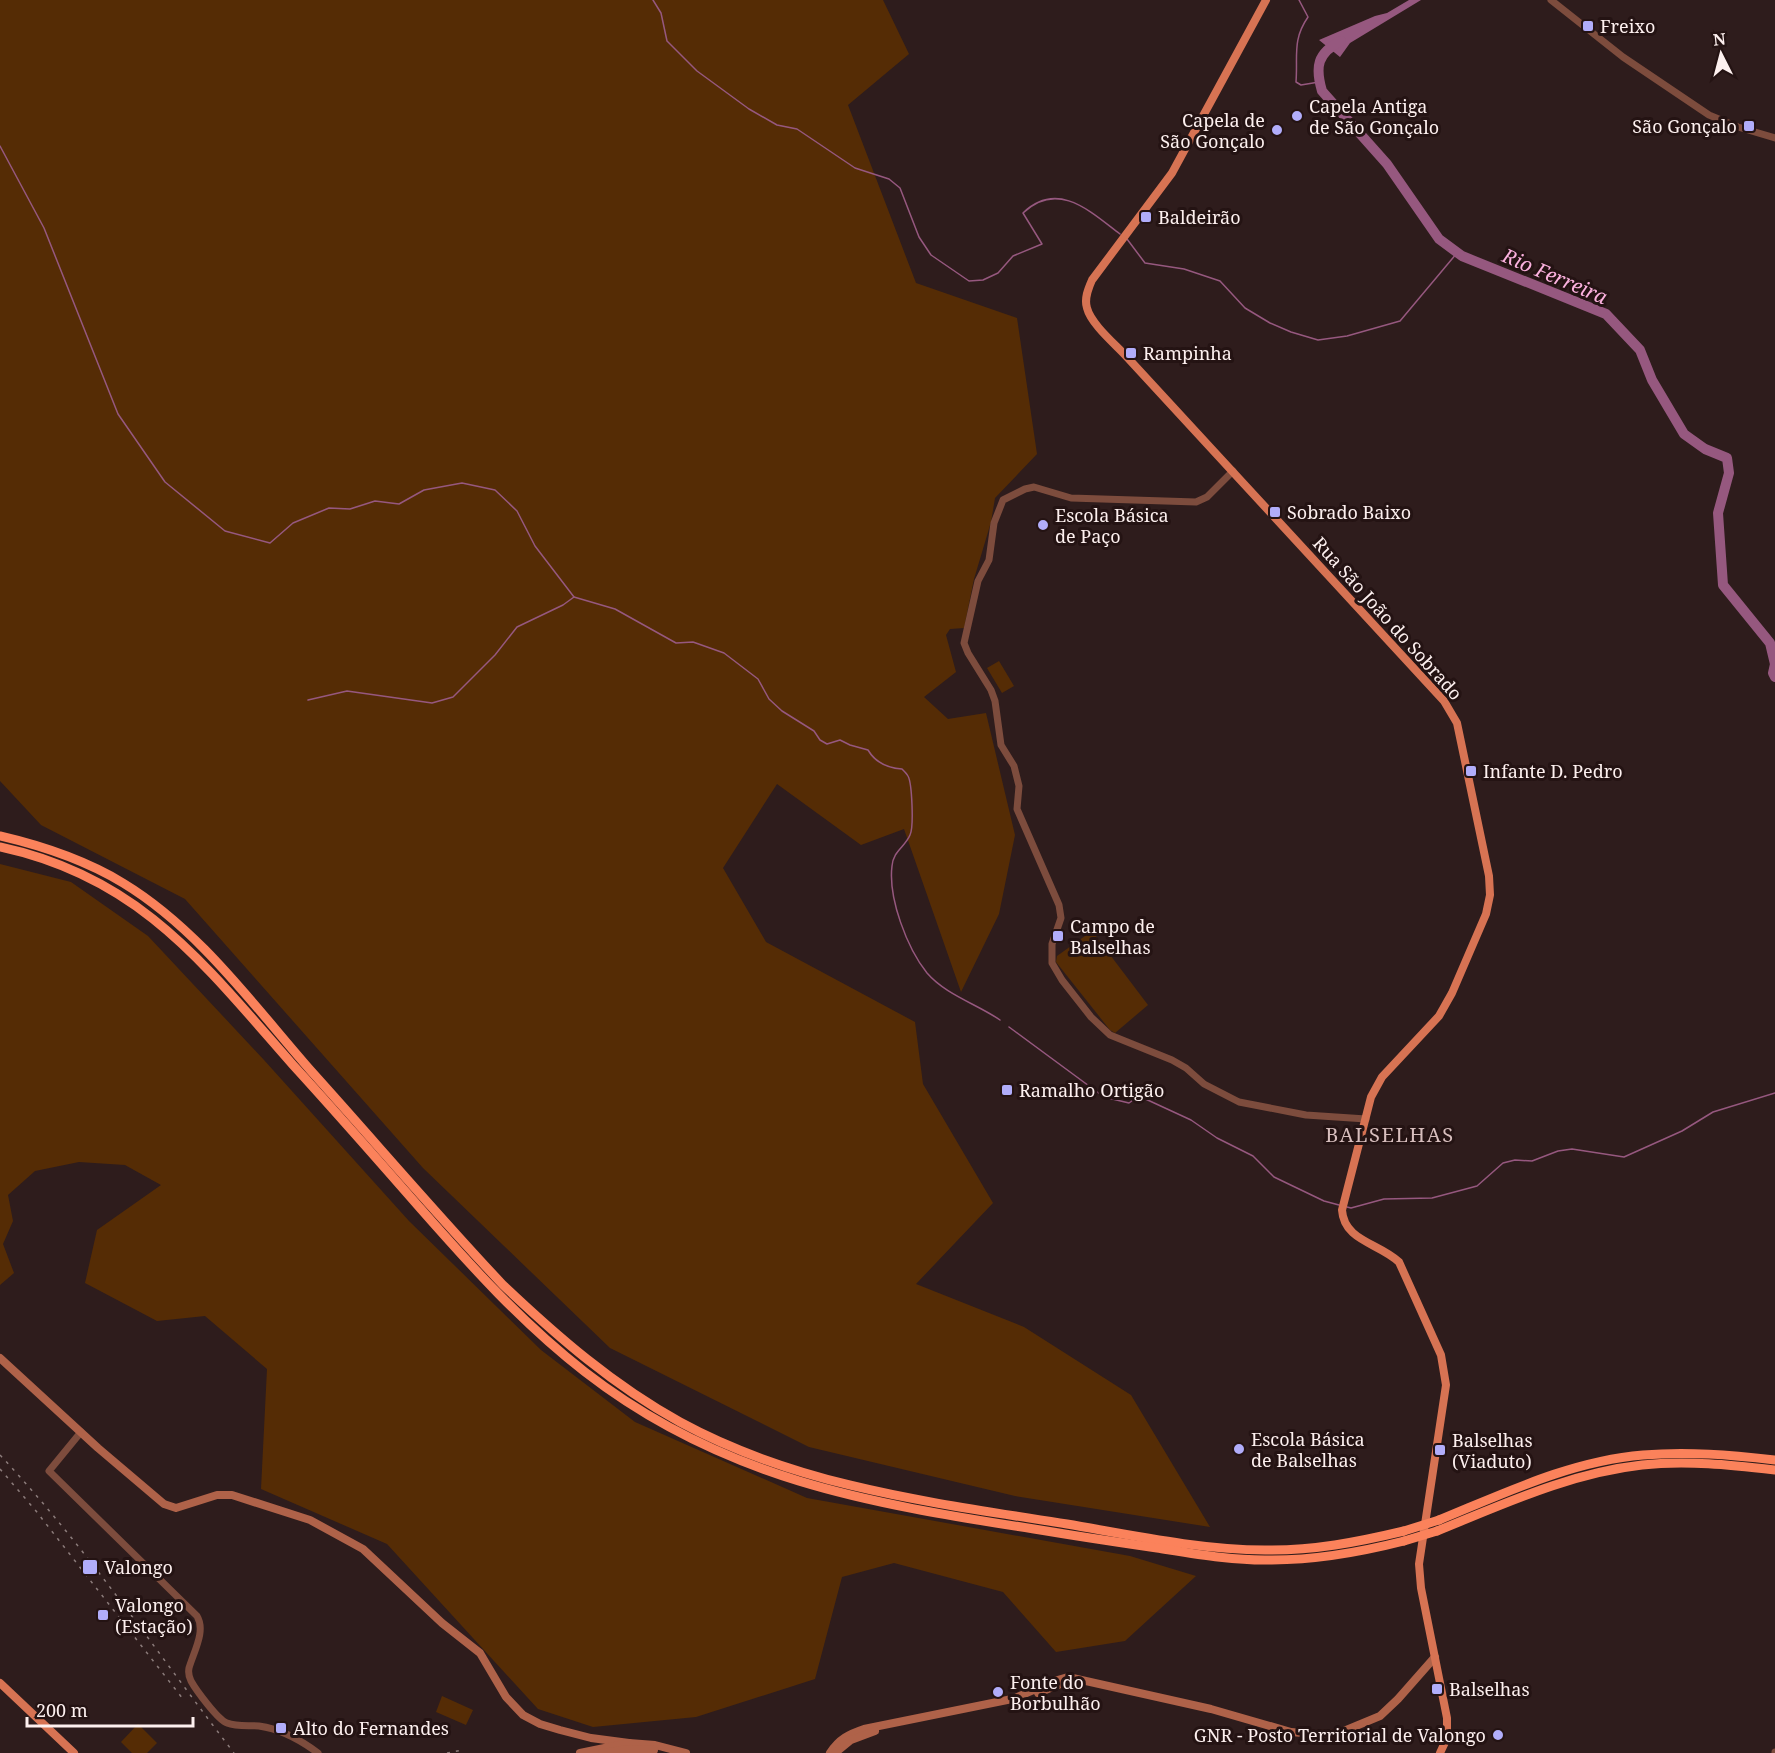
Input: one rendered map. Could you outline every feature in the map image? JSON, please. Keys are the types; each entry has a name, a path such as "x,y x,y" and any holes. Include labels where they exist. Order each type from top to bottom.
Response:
{"highway":[{"path":"0,836 26,842 90,866 123,884 155,906 212,959 503,1285 551,1331 590,1363 641,1399 681,1422 743,1451 824,1480 941,1504 1158,1539 1264,1551 1337,1546 1437,1531 1548,1486 1642,1465 1677,1462 1775,1470"},
{"path":"0,847 48,860 86,876 144,910 173,934 225,988 459,1252 544,1338 586,1373 646,1414 706,1446 777,1475 873,1501 980,1521 1209,1556 1270,1560 1339,1555 1404,1536 1545,1477 1593,1463 1641,1455 1680,1452 1775,1460"}],"main road":[{"name":"Rua São João do Sobrado","path":"1266,0 1172,173 1092,280 1087,291 1086,308 1092,319 1444,701 1457,723 1489,876 1490,895 1486,914 1452,993 1439,1016 1382,1077 1371,1097 1343,1206 1343,1220 1352,1233 1400,1262 1444,1366 1445,1392 1419,1564 1421,1588 1434,1657"},
{"path":"0,1358 168,1507 176,1508 217,1495 232,1495 310,1520 363,1549 442,1623 480,1653 506,1697 524,1715 540,1724 628,1748 685,1753"},
{"path":"1434,1657 1447,1718 1447,1738 1440,1753"},
{"path":"830,1753 840,1740 864,1729 1013,1699 1068,1677 1211,1709 1291,1732 1339,1733 1380,1716 1422,1674 1434,1657"},
{"path":"1422,1674 1437,1672"},
{"path":"0,1683 74,1753"},
{"path":"835,1753 851,1740 895,1724"},
{"path":"586,1738 608,1751"},
{"path":"581,1753 585,1748 586,1738"},
{"path":"581,1753 628,1748"}],"street":[{"path":"1551,0 1623,57 1710,115 1738,128 1775,138"},
{"path":"1233,471 1207,497 1196,502 1071,498 1034,487 1003,500 994,523 989,560 978,581 964,643 995,701 1001,745 1014,766 1019,786 1017,809 1059,905 1061,918 1052,944 1052,963 1091,1017 1110,1035 1172,1060 1186,1068 1204,1084 1239,1102 1306,1115 1366,1119"},
{"path":"81,1432 49,1471 202,1623 188,1674 219,1719 226,1723 268,1728 318,1753"}],"shaded area":[{"path":"0,0 883,0 909,54 848,105 916,283 1017,318 1037,454 995,498 964,628 950,629 946,635 956,672 924,697 948,719 986,713 1015,835 999,914 961,992 904,829 861,845 777,784 723,868 766,942 915,1022 923,1084 993,1203 916,1284 1024,1327 1131,1395 1210,1527 1015,1496 809,1447 610,1348 423,1168 185,899 41,825 0,781"},
{"path":"1409,0 1421,0 1350,43 1340,57 1319,40 1387,13"},
{"path":"999,661 1014,686 1002,693 987,668"},
{"path":"0,864 71,882 148,936 264,1060 409,1221 541,1350 635,1422 807,1498 1130,1556 1196,1576 1125,1641 1056,1652 1003,1592 894,1563 842,1577 815,1679 696,1717 593,1727 538,1709 387,1544 261,1489 267,1369 205,1316 157,1321 85,1283 97,1230 161,1185 125,1165 79,1162 35,1171 8,1195 13,1221 3,1244 14,1273 0,1285"},
{"path":"1092,931 1148,1005 1115,1033 1110,1030 1056,962 1057,956"},
{"path":"442,1696 473,1710 466,1725 436,1712"},
{"path":"138,1724 157,1743 147,1753 132,1753 121,1742"}],"waterway":[{"path":"653,0 661,13 667,41 697,71 749,109 777,125 797,129 855,168 889,179 900,188 919,237 931,255 969,281 983,280 998,273 1013,256 1042,244 1023,213 1036,203 1049,199 1062,199 1074,203 1098,217 1120,234"},
{"path":"1299,0 1308,17 1298,41 1296,82 1301,85 1319,82"},
{"name":"Rio Ferreira","path":"1341,41 1327,50 1320,62 1319,75 1322,91 1387,164 1439,239 1462,256 1606,314 1640,350 1652,380 1684,434 1705,449 1727,458 1729,473 1718,513 1723,585 1770,643 1775,664 1773,673 1775,677"},
{"path":"0,146 44,228 118,414 165,482 225,531 270,543 293,523 329,508 350,509 375,501 399,504 424,490 462,483 495,490 517,511 535,546 574,597 615,609 676,643 693,642 724,653 758,679 769,699 782,711 814,731 820,740 827,744 840,740 868,750 882,764 904,771 911,787 911,830 892,866 893,893 900,922 920,963 935,981 1000,1020"},
{"path":"1127,239 1145,263 1184,269 1220,281 1245,308 1270,323 1318,340 1347,336 1400,321 1457,253"},
{"path":"308,700 347,691 432,703 453,697 495,655 517,627 563,605 574,597"},
{"path":"1009,1027 1104,1097 1129,1103 1139,1096 1191,1120 1217,1138 1253,1156 1274,1177 1324,1201 1339,1205"},
{"path":"1347,1207 1351,1208 1384,1199 1432,1198 1477,1186 1503,1163 1515,1160 1532,1161 1558,1151 1572,1149 1624,1157 1682,1131 1713,1112 1775,1093"}],"railway":[{"path":"0,1455 32,1490 92,1564 234,1753"},
{"path":"0,1469 36,1511 183,1699"},
{"path":"447,1753 463,1750"}],"place":[{"name":"Freixo","path":"1588,26"},
{"name":"Capela Antiga de São Gonçalo","path":"1297,116"},
{"name":"São Gonçalo","path":"1749,126"},
{"name":"Capela de São Gonçalo","path":"1277,130"},
{"name":"Baldeirão","path":"1146,217"},
{"name":"Rampinha","path":"1131,353"},
{"name":"Sobrado Baixo","path":"1275,512"},
{"name":"Escola Básica de Paço","path":"1043,525"},
{"name":"Infante D. Pedro","path":"1471,771"},
{"name":"Campo de Balselhas","path":"1058,936"},
{"name":"Ramalho Ortigão","path":"1007,1090"},
{"name":"Escola Básica de Balselhas","path":"1239,1449"},
{"name":"Balselhas (Viaduto)","path":"1440,1450"},
{"name":"Valongo","path":"90,1567"},
{"name":"Valongo (Estação)","path":"103,1615"},
{"name":"Balselhas","path":"1437,1689"},
{"name":"Fonte do Borbulhão","path":"998,1692"},
{"name":"Alto do Fernandes","path":"281,1728"},
{"name":"GNR - Posto Territorial de Valongo","path":"1498,1735"}],"district":[{"name":"BALSELHAS","path":"1390,1134"}]}
